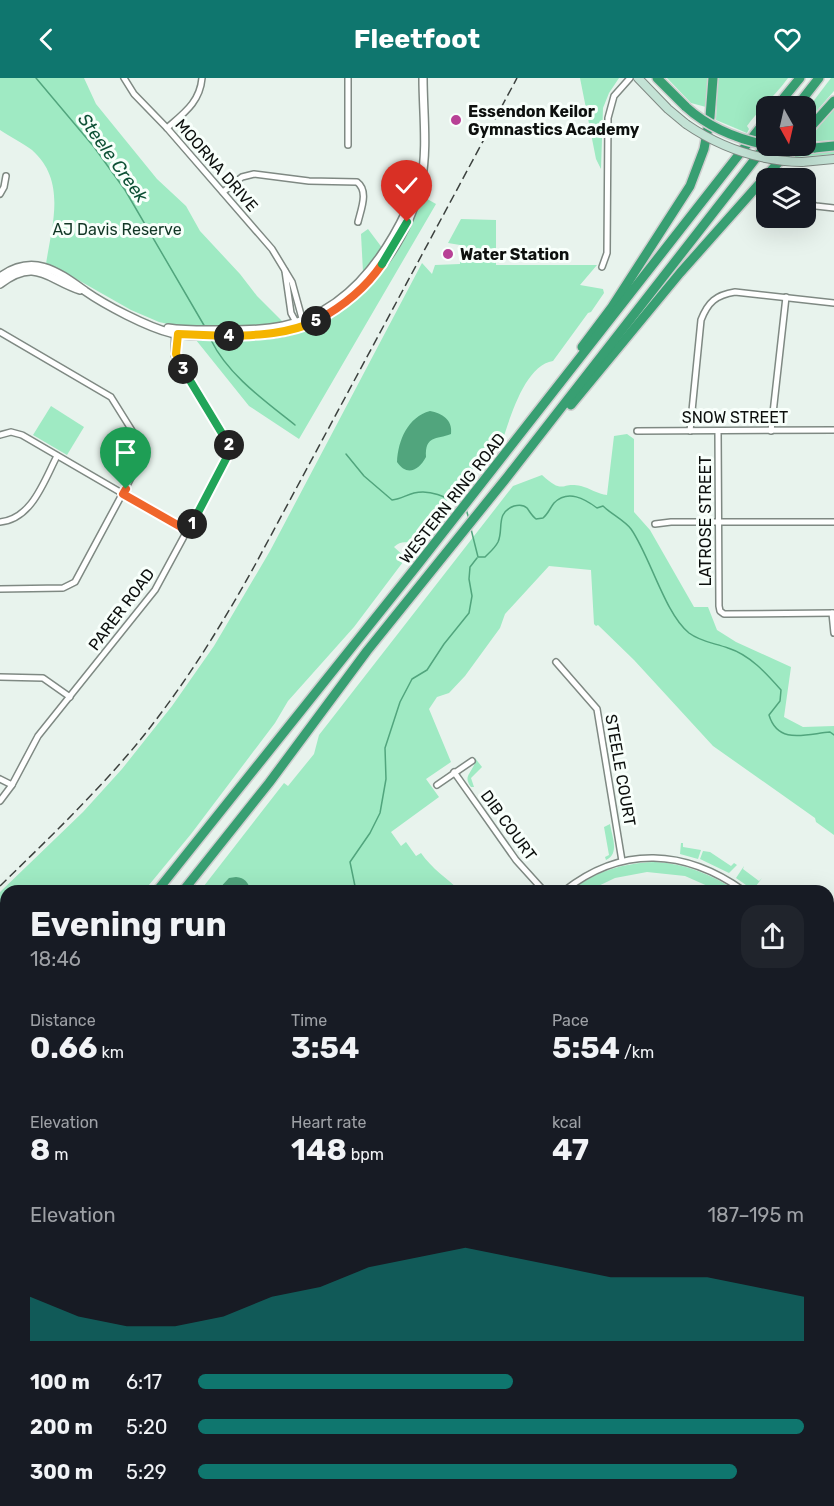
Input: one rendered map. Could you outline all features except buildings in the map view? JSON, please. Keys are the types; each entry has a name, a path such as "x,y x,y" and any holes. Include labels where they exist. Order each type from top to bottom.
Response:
{"highway":[{"path":"657,78 686,107 702,119 725,131 756,141"},
{"path":"500,461 612,306 687,192 704,149 710,117 713,78"},
{"path":"785,96 800,78"},
{"path":"805,96 819,78"},
{"path":"816,121 834,101"},
{"name":"WESTERN RING ROAD","path":"162,885 500,461 756,133"},
{"path":"816,148 834,146"},
{"name":"WESTERN RING ROAD","path":"188,885 269,783 367,651 424,582 759,156"},
{"path":"508,476 572,404 680,273 784,156"},
{"path":"193,885 269,783"}],"main road":[{"path":"638,78 662,104 686,124 712,141 748,154 776,160 802,162 834,159"}],"street":[{"name":"MOORNA DRIVE","path":"124,78 134,94 167,128 272,249 292,282 300,323"},
{"path":"167,128 194,104 202,78"},
{"path":"348,78 348,145"},
{"path":"0,277 19,267 42,266 54,270 130,316 176,332 266,334 300,323 344,304 377,271 407,222 420,183 423,156 423,78"},
{"path":"602,267 607,253 608,118 615,96 630,78"},
{"path":"223,192 237,180 254,174 309,181 357,182 362,186 364,193 358,222"},
{"path":"0,194 6,176"},
{"path":"816,206 834,208"},
{"path":"0,284 15,274 36,271 51,275 86,291"},
{"name":"MOORNA DRIVE","path":"285,272 291,314 300,323"},
{"path":"690,431 701,320 706,307 714,298 735,292 834,303"},
{"path":"771,430 786,297"},
{"path":"0,332 106,394 113,400 142,448 140,461 72,585 63,588 0,589"},
{"name":"PARER ROAD","path":"0,801 12,785 35,740 155,590 225,463 230,446 177,360 176,332"},
{"name":"SNOW STREET","path":"637,431 834,430"},
{"name":"LATROSE STREET","path":"718,431 718,606 720,612 724,614 833,614"},
{"path":"0,435 11,432 18,434 188,531"},
{"path":"0,522 11,520 27,509 57,456"},
{"path":"655,524 719,521 834,522"},
{"path":"833,614 834,633"},
{"name":"STEELE COURT","path":"556,662 597,708 622,861"},
{"path":"0,677 43,678 70,697"},
{"path":"437,785 472,761"},
{"name":"DIB COURT","path":"454,772 516,860 539,885"},
{"path":"0,779 12,785"},
{"path":"573,885 592,872 622,861 649,857 686,862 715,872 735,885"}],"green space":[{"name":"AJ Davis Reserve","path":"0,78 84,78 96,104 157,179 186,206 200,231 257,296 292,331 326,320 351,304 376,277 386,262 422,196 436,204 299,439 249,406 196,340 197,337 177,326 159,322 131,310 46,264 54,204 50,175 43,162 32,150 0,130"},
{"path":"580,78 619,78 603,108 601,169 596,159"},
{"path":"667,78 708,78 706,107 691,103"},
{"path":"718,78 788,78 773,96 756,96 756,115 747,126 749,129 747,133 716,120"},
{"path":"831,78 834,78 834,91 816,112 816,98"},
{"path":"834,109 834,140 816,141 816,130"},
{"path":"834,150 834,154 816,155 816,151"},
{"path":"461,219 496,220 496,265 597,265 580,285 603,289 604,293 553,361 543,365 526,383 513,409 501,445 490,448 413,543 405,542 394,547 406,558 354,627 288,701 275,723 191,834 149,885 7,885 83,812 122,769 172,706 214,646 270,551 422,263 432,274 435,265 460,264 460,245 448,243"},
{"path":"368,229 383,249 363,272 361,234"},
{"path":"51,406 84,427 67,455 33,435"},
{"path":"627,434 634,439 634,512 650,530 694,607 708,607 717,630 736,642 791,667 784,717 803,727 834,726 834,835 816,822 815,818 713,746 634,660 598,625 594,624 591,570 549,566 505,614 500,628 465,676 449,693 437,697 429,709 451,762 426,779 439,797 391,832 401,846 406,842 416,856 421,853 453,885 205,885 284,783 288,786 314,754 319,735 513,486 542,475 555,485 581,486 607,495 614,436"},
{"path":"475,758 482,767 471,778 474,787 471,787 468,779"},
{"path":"610,824 614,849 613,854 606,860 605,857 609,855 604,827"},
{"path":"681,843 683,847 701,850 698,859 680,854"},
{"path":"703,851 710,852 731,866 734,863 737,865 729,873 700,859"},
{"path":"655,862 678,865 698,871 726,885 705,885 685,876 647,872 615,878 600,885 579,885 610,869"},
{"path":"744,866 743,869 759,881 762,878 757,885 746,885 736,878"}],"shaded area":[{"path":"430,411 446,418 451,434 430,442 427,445 426,457 420,465 413,470 405,469 397,462 402,438 416,418"},
{"path":"229,878 242,878 249,885 223,885"}],"waterway":[{"name":"Steele Creek","path":"36,78 94,147 125,190 205,327"},
{"name":"Steele Creek","path":"211,340 218,353 237,376 295,425"},
{"name":"Steele Creek","path":"346,454 364,476 392,500 426,492 459,505"},
{"name":"Steele Creek","path":"471,529 478,557 485,557 498,542 504,513 514,506 526,507 536,519 543,518 554,503 565,497 582,499 597,508 603,506 631,529 672,613 680,624 698,638 743,655 781,690 780,701 769,715 779,731 794,736 830,732 834,735"},
{"name":"Steele Creek","path":"466,509 469,519"},
{"name":"Steele Creek","path":"355,885 350,862 370,833 380,813 386,779 385,748 400,702 412,679 427,670 469,613 472,596 469,579 470,567 477,558"}],"railway":[{"path":"1,885 67,820 131,751 166,707 198,661 255,565 517,78"}],"place":[{"name":"Essendon Keilor Gymnastics Academy","path":"456,120"},
{"name":"Water Station","path":"448,254"}],"route":[{"path":"126,489 123,494 188,531 228,455 230,446 226,437 177,360 178,334 257,335 286,331 311,323 344,304 368,282 396,243 407,222"}]}
